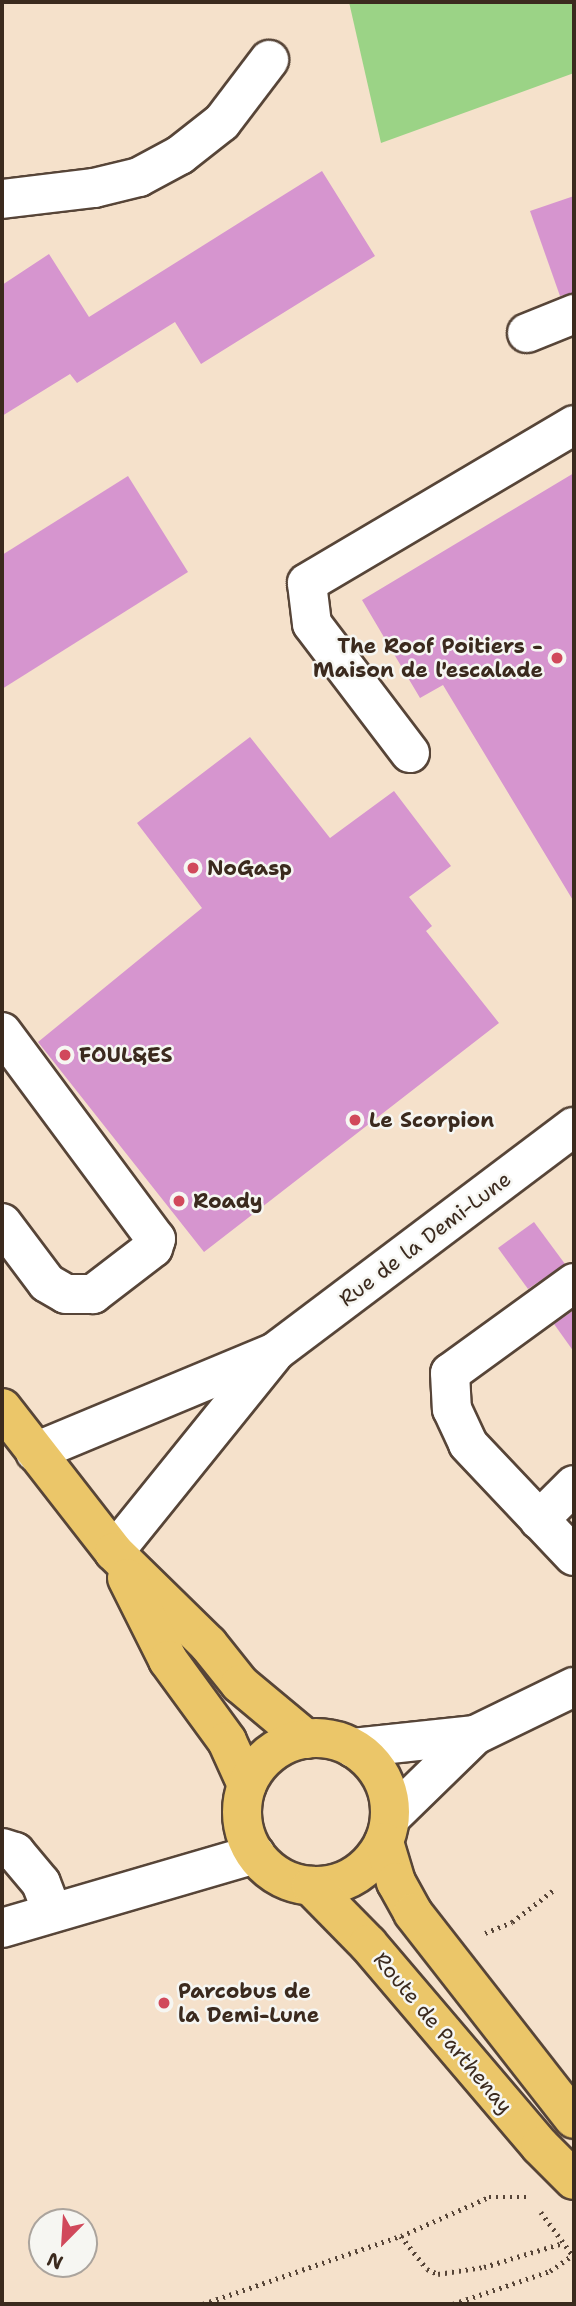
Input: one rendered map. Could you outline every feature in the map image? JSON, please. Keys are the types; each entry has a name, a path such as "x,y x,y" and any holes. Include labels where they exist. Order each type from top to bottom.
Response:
{"main road":[{"path":"2,1408 114,1552 208,1644 240,1684 306,1739"},
{"path":"114,1552 168,1660 227,1741 247,1785"},
{"path":"387,1830 371,1862 352,1877 310,1886 279,1876 255,1854 242,1814 247,1785 273,1752 306,1739 330,1739 353,1748 379,1772 389,1794 387,1830 396,1882 413,1913 574,2119"},
{"name":"Route de Parthenay","path":"310,1886 368,1944 540,2146 574,2180"}],"street":[{"path":"2,199 94,188 139,177 180,155 222,122 269,60"},
{"path":"527,333 574,314"},
{"path":"410,753 312,624 307,583 574,425"},
{"path":"2,1032 156,1239 153,1248 93,1294 66,1294 47,1283 2,1223"},
{"name":"Rue de la Demi-Lune","path":"114,1552 275,1352 574,1127"},
{"path":"574,1283 450,1373 452,1409 468,1444 574,1556"},
{"name":"Rue de la Demi-Lune","path":"35,1452 275,1352"},
{"path":"539,1520 574,1485"},
{"path":"353,1748 475,1735 574,1687"},
{"path":"387,1830 475,1735"},
{"path":"2,1848 15,1852 41,1883 52,1912"},
{"path":"2,1928 255,1854"}],"path":[{"path":"477,1936 512,1923 555,1889"},
{"path":"204,2304 401,2236 489,2197 529,2197 574,2256 550,2271 453,2304"},
{"path":"401,2236 427,2269 438,2274 524,2257 562,2241"}],"green space":[{"path":"349,2 574,2 574,73 381,143"}],"building":[{"path":"322,171 375,256 201,364 175,322 77,383 70,374 2,416 2,285 49,254 89,317"},
{"path":"574,196 574,293 560,296 530,211"},
{"path":"574,473 574,902 443,685 420,698 362,600"},
{"path":"128,476 188,572 2,689 2,555"},
{"path":"250,737 330,838 394,791 451,866 409,897 432,926 426,931 499,1023 204,1252 38,1042 202,908 137,823"},
{"path":"534,1222 565,1264 528,1289 498,1248"},
{"path":"574,1310 574,1352 554,1324"}],"place":[{"name":"The Roof Poitiers - Maison de l'escalade","path":"557,658"},
{"name":"NoGasp","path":"193,868"},
{"name":"FOUL&ES","path":"65,1055"},
{"name":"Le Scorpion","path":"355,1120"},
{"name":"Roady","path":"179,1201"},
{"name":"Parcobus de la Demi-Lune","path":"164,2003"}]}
